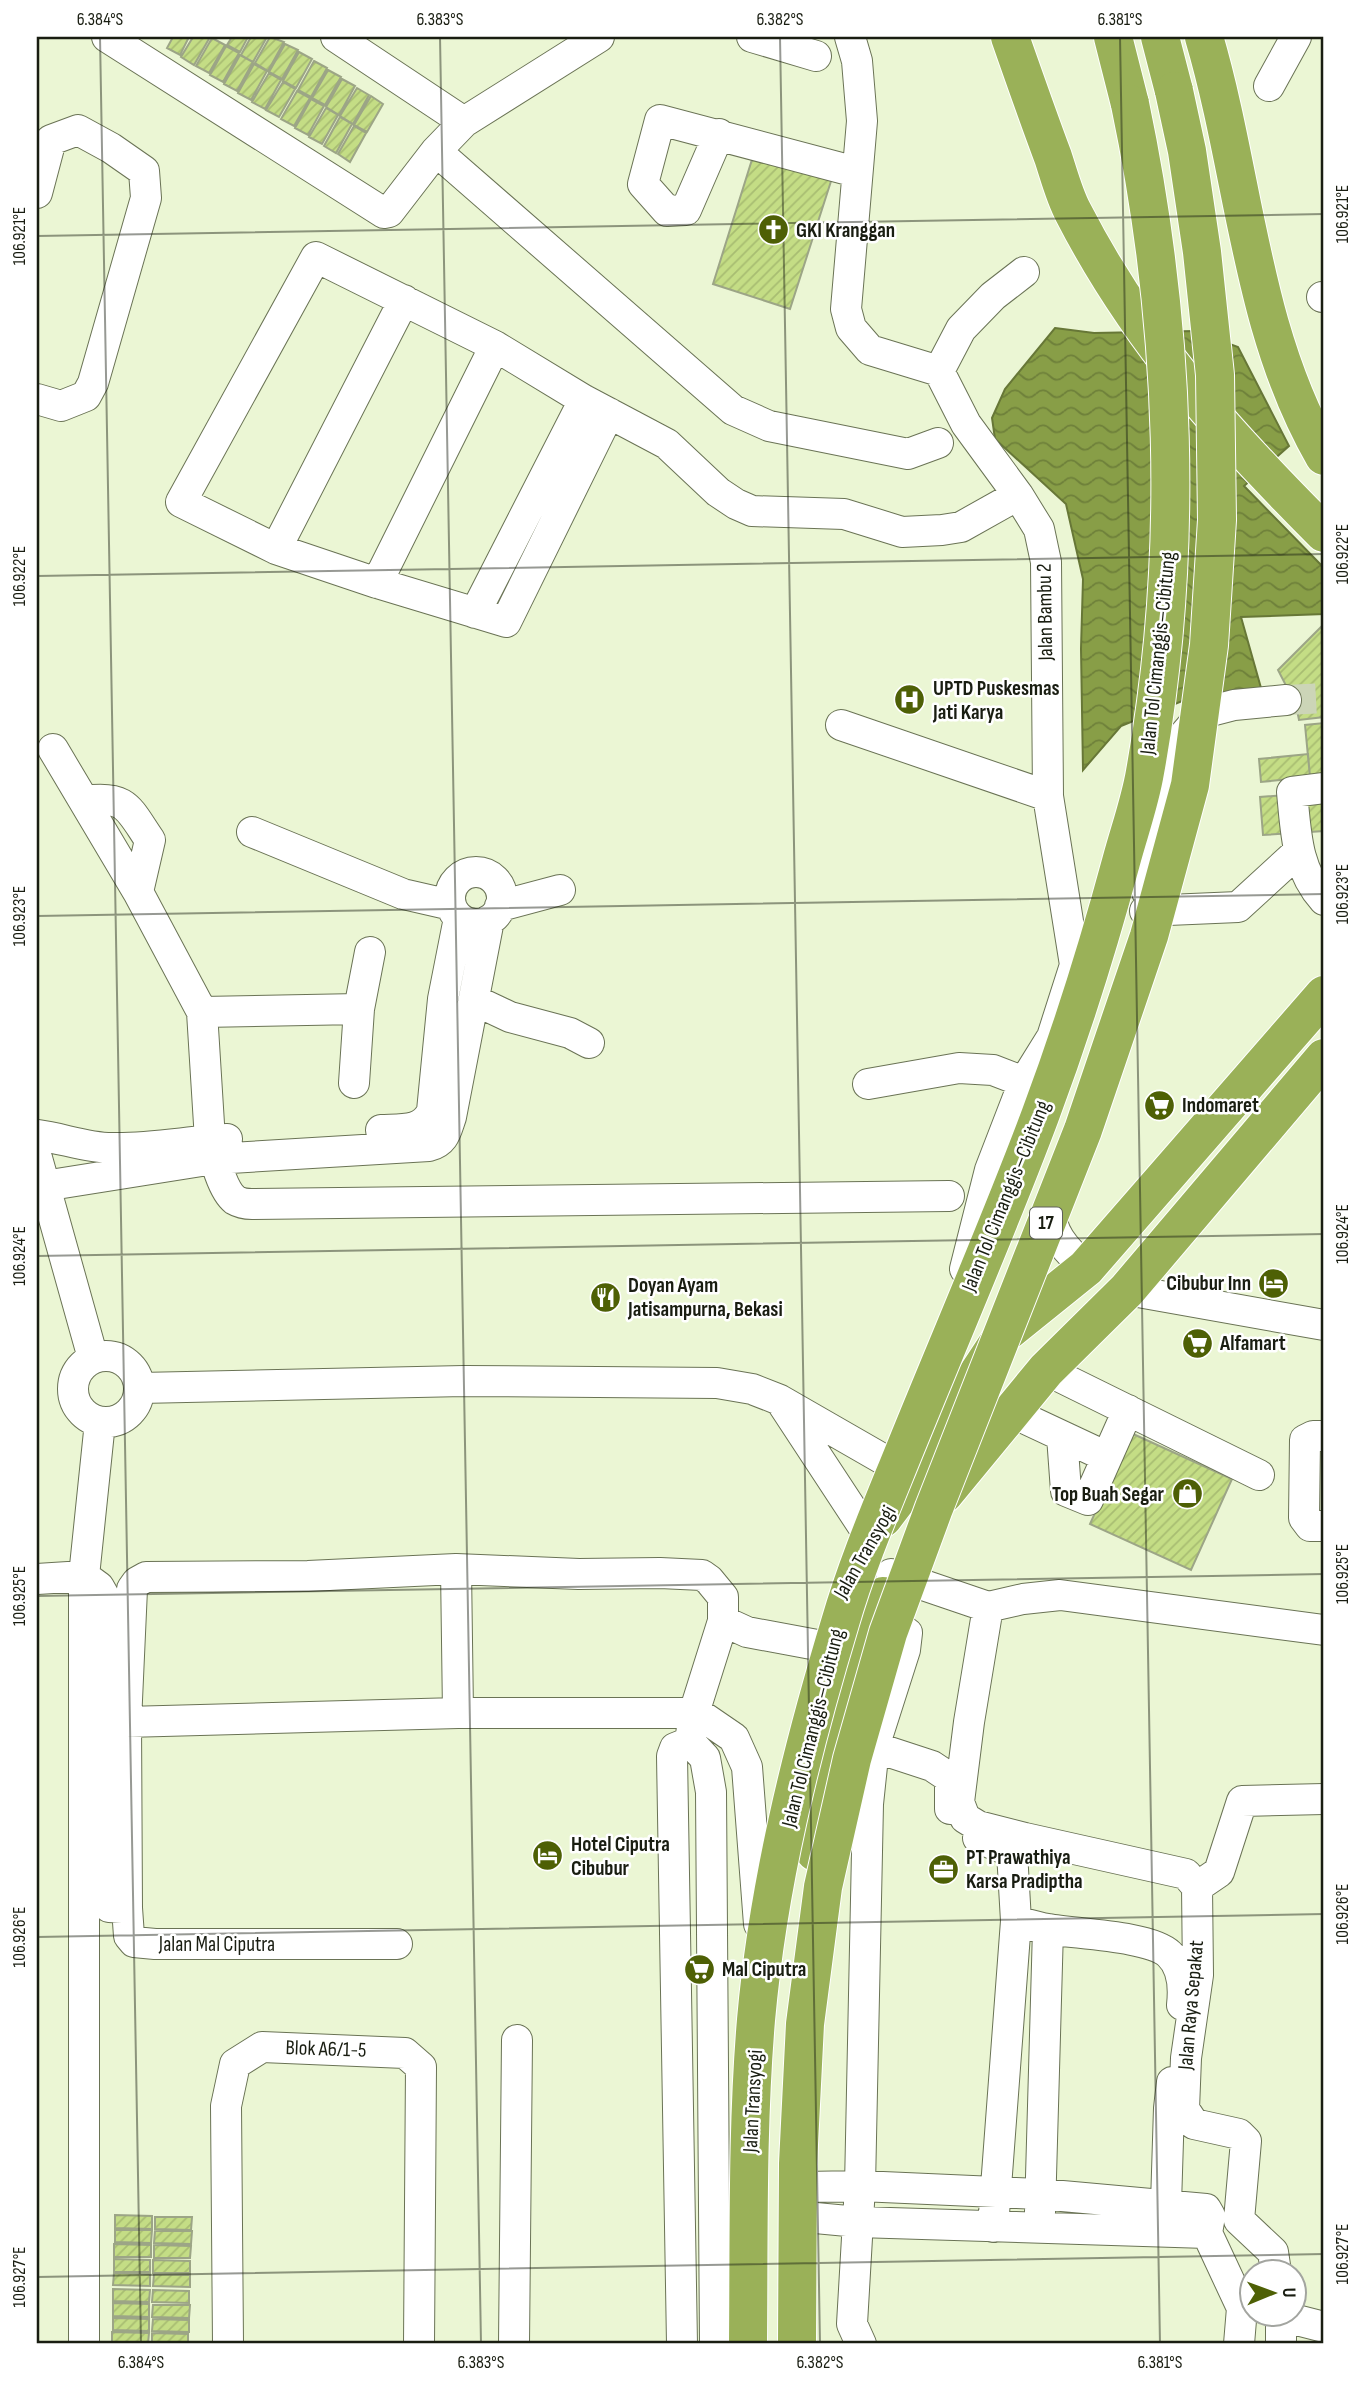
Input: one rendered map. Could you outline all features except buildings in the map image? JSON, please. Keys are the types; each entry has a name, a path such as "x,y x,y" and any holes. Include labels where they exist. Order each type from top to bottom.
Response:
{"highway":[{"path":"1010,37 1072,210 1116,287 1150,339 1187,387 1257,465 1324,533"},
{"name":"Jalan Tol Cimanggis–Cibitung","path":"747,2344 750,2162 758,2006 775,1879 805,1747 841,1618 888,1491 1040,1114 1105,923 1144,776 1163,640 1171,518 1169,390 1156,258 1142,160 1113,37"},
{"name":"17","path":"797,2344 798,2164 805,2024 823,1887 852,1759 892,1620 1083,1130 1149,936 1190,785 1209,645 1217,520 1215,375 1202,252 1187,151 1160,37"},
{"path":"1204,37 1275,345 1305,422 1324,456"},
{"name":"Jalan Transyogi","path":"758,2006 768,1867 780,1785 817,1645 843,1587 870,1537 914,1477 948,1419 1004,1334 1086,1268 1324,995"},
{"name":"Jalan Transyogi","path":"802,2344 807,1954 812,1872 824,1795 840,1727 860,1658 891,1574 919,1528 950,1486 1046,1370 1127,1290 1324,1058"}],"street":[{"path":"107,37 379,212 389,212 436,151 464,122 599,37"},
{"path":"336,37 464,122"},
{"path":"751,37 816,56"},
{"path":"850,37 858,61 862,121 846,309 851,328 870,350 939,371 961,329 993,296 1024,272"},
{"path":"1269,86 1296,37"},
{"path":"37,193 51,141 78,131 111,148 145,171 146,198 93,383 86,396 61,405 37,398"},
{"path":"719,134 856,172"},
{"path":"436,151 733,410 769,426 908,454 937,443"},
{"path":"596,407 506,622 276,549 181,502 316,257 495,346 596,407 667,444 718,492 752,511 844,514 902,532 942,530 961,527 1018,495"},
{"path":"276,549 404,300"},
{"path":"377,583 495,346"},
{"name":"Jalan Bambu 2","path":"939,371 966,424 1018,495 1039,529 1046,562 1048,796 1075,965 1052,1037 1024,1082 990,1170 964,1269 942,1372 940,1393 948,1419"},
{"path":"1086,1268 1062,1245 1049,1215 1054,1178 1105,1052 1142,935 1158,800 1178,742 1203,713 1234,705 1286,700"},
{"path":"841,725 1048,796"},
{"path":"53,749 138,892 202,1012 212,1149 230,1195 238,1202 252,1204 949,1196"},
{"path":"1324,788 1292,792 1298,852 1312,886 1324,900"},
{"path":"252,832 403,894 455,912 474,924 494,913 559,890"},
{"path":"1145,911 1238,907 1298,852"},
{"path":"37,1135 59,1137 88,1146 113,1148 212,1149 429,1146 440,1142 444,1139 451,1116 474,1000 500,891 493,879 472,872 459,878 451,891 455,912 432,1111 426,1121 415,1128 212,1149 40,1172 93,1358"},
{"path":"354,1083 359,1009 370,952"},
{"path":"474,1000 510,1017 570,1032 589,1043"},
{"path":"202,1012 359,1009"},
{"path":"868,1084 959,1068 993,1070 1024,1082"},
{"path":"1127,1290 1324,1325"},
{"path":"109,1355 124,1360 136,1372 140,1388 139,1398 128,1415 120,1420 100,1422 88,1418 79,1409 74,1397 76,1373 83,1364 93,1358 109,1355"},
{"path":"1046,1370 1259,1475"},
{"path":"140,1388 464,1381 717,1383 752,1390 780,1400 914,1477"},
{"path":"780,1400 870,1537"},
{"path":"1062,1436 1066,1491 1087,1500 1128,1410"},
{"path":"1011,1412 1107,1457"},
{"path":"84,2344 84,1576 100,1422"},
{"path":"1324,1436 1313,1436 1305,1440 1304,1518 1310,1526 1324,1526"},
{"path":"456,1569 458,1713"},
{"name":"Jalan Mal Ciputra","path":"397,1944 155,1944 134,1942 129,1936 126,1722 131,1598 133,1587 143,1578 308,1576 456,1569 702,1575 723,1597 735,1626 694,1713 690,1742"},
{"path":"891,1574 988,1608 1023,1599 1060,1595 1324,1630"},
{"path":"37,1579 84,1576 99,1587 108,1603 106,1891 109,1907 127,1908"},
{"path":"988,1608 959,1802 965,1818 978,1826 1186,1874 1197,1887 1219,1872 1242,1801 1324,1800"},
{"path":"735,1626 817,1645"},
{"path":"860,1658 899,1628 907,1633 905,1650 874,1748 868,1804 858,2222 852,2324 861,2344"},
{"path":"126,1722 458,1713 694,1713 713,1722 734,1738 747,1767 761,1939"},
{"path":"682,2344 671,1756 676,1748 690,1742 705,1758 711,1793 715,2344"},
{"path":"874,1748 932,1766 950,1778 951,1819 970,1835 1012,1852 1016,1922 993,2227"},
{"name":"Jalan Raya Sepakat","path":"1197,1887 1198,1975 1186,2058 1184,2109 1194,2124 1239,2134 1246,2141 1239,2220 1273,2252 1274,2258"},
{"path":"1016,1922 1143,1942 1168,1953 1179,1968 1183,1993 1169,2108 1166,2204"},
{"path":"1040,2227 1048,1929"},
{"path":"514,2344 517,2040"},
{"name":"Blok A6/1-5","path":"228,2344 226,2106 235,2064 262,2046 405,2053 421,2067 419,2344"},
{"path":"805,2202 859,2186 1041,2194 1206,2209 1210,2216 1207,2233 1242,2308 1238,2344"},
{"path":"805,2202 858,2222 1207,2233"}],"water":[{"path":"1055,328 1094,333 1195,331 1238,347 1289,446 1244,486 1324,568 1324,614 1241,617 1261,688 1187,699 1121,726 1083,770 1083,579 1066,504 995,439 992,418 1005,389"}],"tunnel":[{"path":"1286,700 1324,698"}],"place":[{"name":"GKI Kranggan","path":"773,230"},
{"name":"UPTD Puskesmas Jati Karya","path":"910,700"},
{"name":"Indomaret","path":"1159,1105"},
{"name":"Cibubur Inn","path":"1274,1283"},
{"name":"Doyan Ayam Jatisampurna, Bekasi","path":"605,1297"},
{"name":"Alfamart","path":"1197,1343"},
{"name":"Top Buah Segar","path":"1187,1494"},
{"name":"Hotel Ciputra Cibubur","path":"548,1856"},
{"name":"PT Prawathiya Karsa Pradiptha","path":"943,1869"},
{"name":"Mal Ciputra","path":"699,1969"}]}
